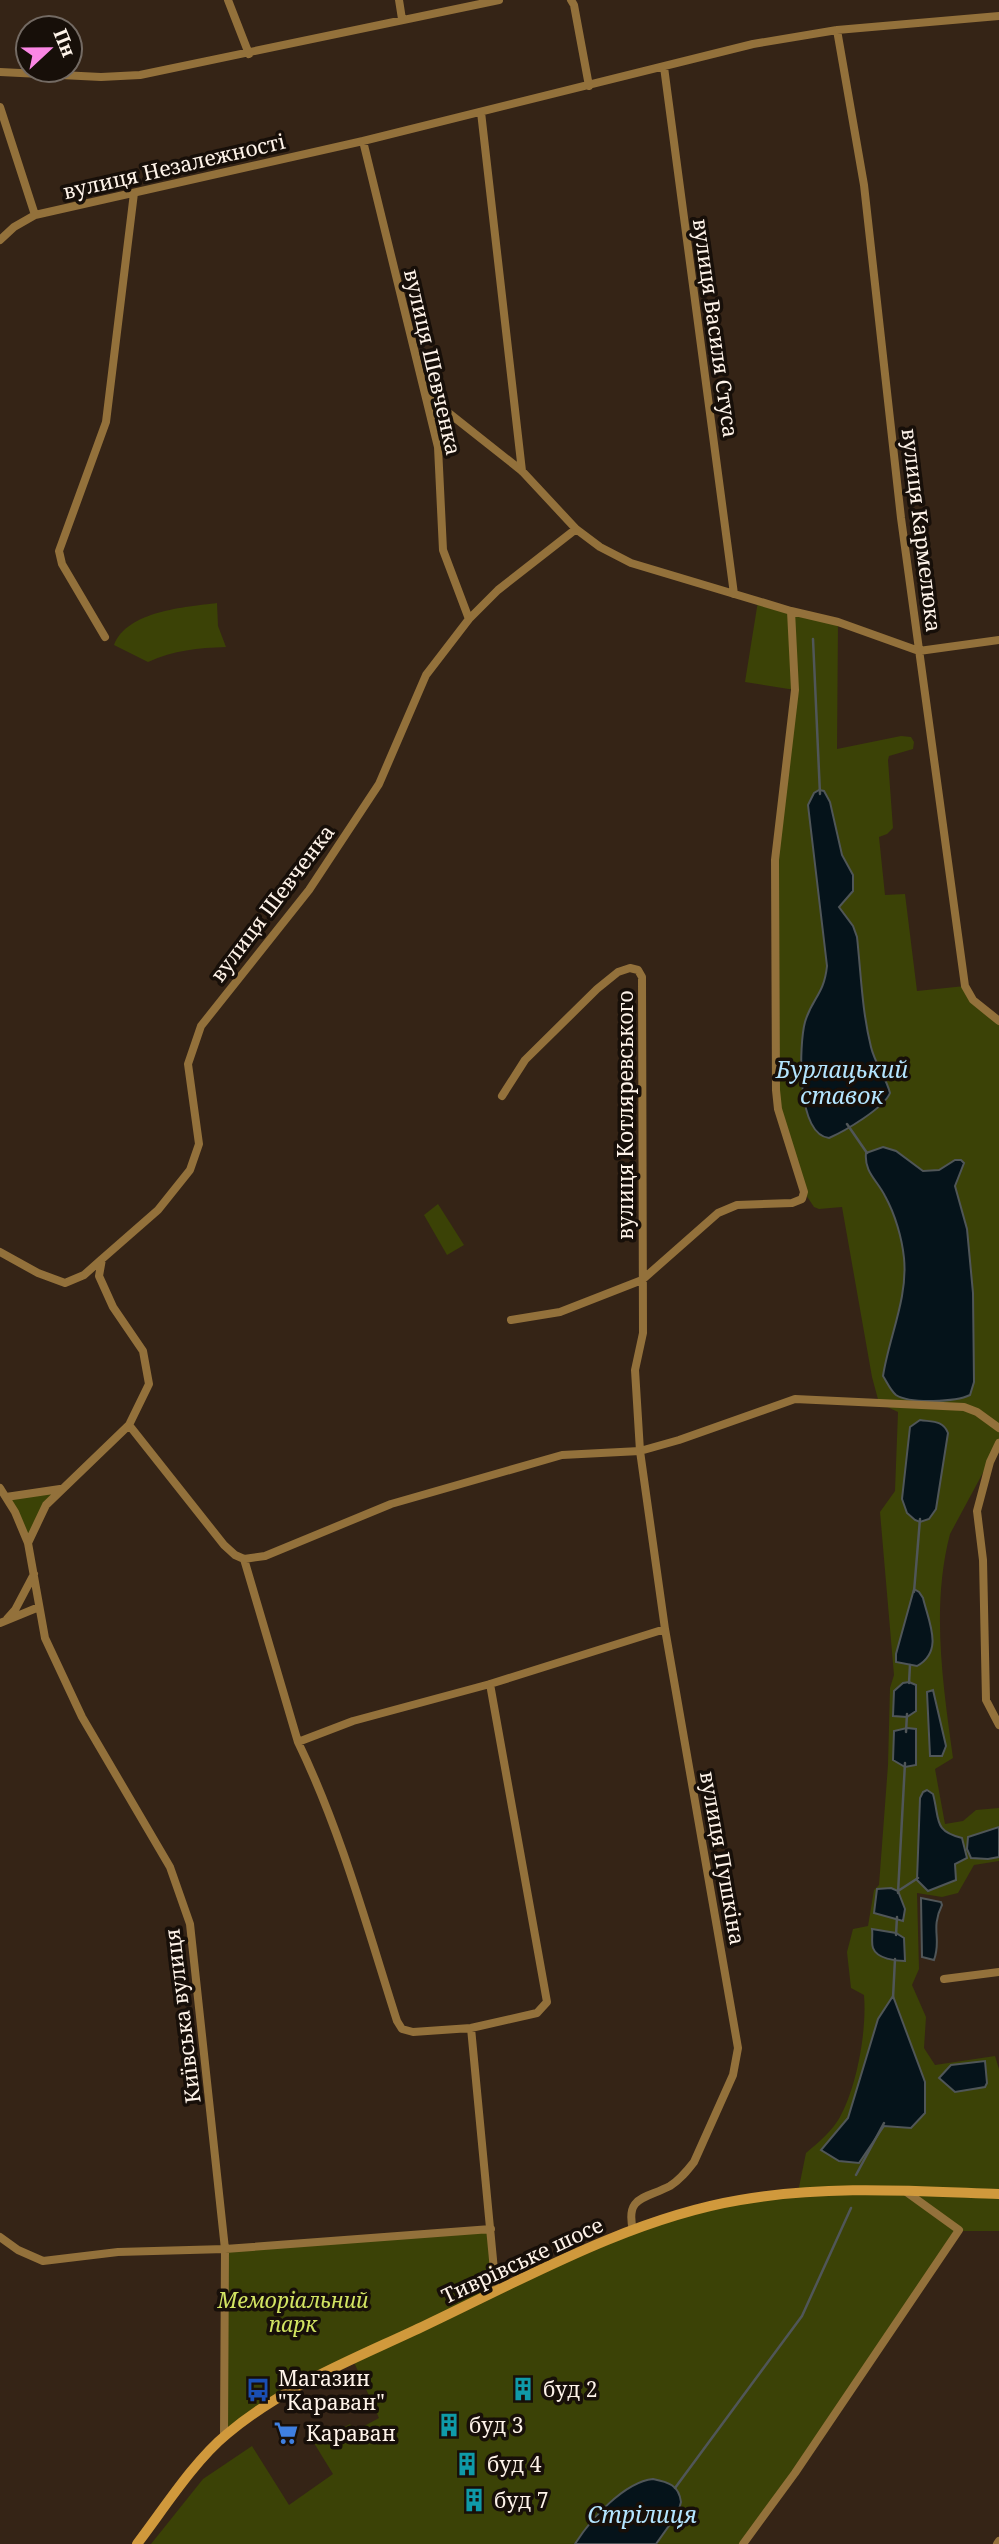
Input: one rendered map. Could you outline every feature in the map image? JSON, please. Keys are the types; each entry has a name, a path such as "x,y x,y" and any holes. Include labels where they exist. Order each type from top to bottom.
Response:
{"main road":[{"name":"Тиврівське шосе","path":"136,2544 224,2436 257,2411 304,2383 496,2291 633,2230 720,2204 765,2196 833,2190 999,2194"}],"street":[{"path":"228,0 249,54"},
{"path":"399,0 402,19"},
{"path":"0,72 101,77 140,75 499,0"},
{"path":"571,0 589,86"},
{"name":"вулиця Незалежності","path":"0,240 14,227 35,215 363,141 754,44 837,30 999,16"},
{"name":"вулиця Кармелюка","path":"837,30 864,185 901,518 965,986 973,1000 999,1021"},
{"name":"вулиця Василя Стуса","path":"664,67 734,594"},
{"path":"0,107 35,215"},
{"path":"481,112 522,471"},
{"path":"0,135 10,140"},
{"name":"вулиця Шевченка","path":"0,1252 38,1273 65,1283 84,1275 158,1210 191,1170 199,1144 188,1064 201,1026 316,880 379,784 426,675 469,619 443,550 438,447 363,141"},
{"path":"105,637 62,564 59,551 106,422 134,192"},
{"path":"426,395 522,471 576,529 600,547 631,564 838,622 919,651 999,640"},
{"path":"469,619 498,590 576,529"},
{"path":"512,1320 559,1312 642,1280 718,1213 737,1205 792,1203 802,1199 804,1192 778,1109 776,1090 775,860 795,690 791,611"},
{"name":"вулиця Котляревського","path":"502,1096 525,1060 597,989 618,972 630,968 638,970 642,977 643,1333 635,1370 640,1451"},
{"path":"27,1543 41,1513 60,1489 129,1425 149,1384 142,1351 114,1307 99,1276 102,1259"},
{"path":"129,1425 224,1545 244,1559 265,1556 391,1504 562,1455 640,1451 795,1399 964,1407 977,1412 999,1428"},
{"path":"999,1443 990,1462 977,1511 983,1560 986,1700 999,1725"},
{"name":"вулиця Пушкіна","path":"633,2230 630,2219 634,2204 672,2185 694,2162 733,2075 738,2049 665,1629 640,1451"},
{"name":"Київська вулиця","path":"0,1488 19,1520 27,1543 45,1638 82,1717 170,1867 190,1924 225,2249 224,2436"},
{"path":"6,1497 60,1489"},
{"path":"244,1559 298,1742 354,1884 397,2021 402,2029 413,2032 471,2028 537,2013 547,2003 490,1684"},
{"path":"3,1621 15,1610 34,1573"},
{"path":"3,1621 39,1607"},
{"path":"298,1742 353,1721 490,1684 665,1629"},
{"path":"944,1979 999,1972"},
{"path":"471,2028 496,2291"},
{"path":"743,2544 795,2473 959,2230 905,2191"},
{"path":"0,2237 18,2250 43,2261 118,2252 225,2249 491,2229"}],"green space":[{"name":"Меморіальний парк","path":"758,601 838,622 837,749 901,736 911,737 914,742 913,749 889,756 888,760 893,828 879,837 885,895 905,894 917,991 965,986 999,1021 999,1443 950,1534 944,1562 941,1646 953,1758 935,1769 945,1824 963,1821 976,1810 999,1808 999,1861 974,1865 958,1893 942,1897 917,1893 919,1969 912,1985 926,2017 924,2048 935,2065 995,2056 999,2069 999,2231 959,2231 849,2394 740,2544 656,2544 671,2523 581,2534 575,2544 151,2544 203,2479 252,2446 289,2505 333,2474 314,2443 350,2424 355,2431 379,2418 353,2360 304,2383 224,2436 225,2249 491,2229 496,2291 674,2217 798,2192 806,2153 837,2122 851,2090 860,2058 865,2009 864,1995 851,1988 847,1952 853,1929 868,1926 874,1890 879,1885 888,1765 890,1688 894,1675 880,1512 895,1491 898,1412 879,1403 842,1207 819,1209 814,1207 804,1192 778,1109 775,860 795,690 745,682"},
{"path":"217,603 218,626 226,647 186,650 148,662 114,645 131,625 144,618 174,609"},
{"path":"438,1204 464,1245 447,1255 424,1215"},
{"path":"60,1489 28,1543 6,1497"}],"water":[{"name":"Бурлацький ставок","path":"824,791 830,802 842,855 853,875 853,891 839,907 853,926 857,937 868,1033 873,1053 890,1093 872,1112 829,1138 818,1133 810,1121 802,1087 801,1067 805,1022 821,990 827,966 808,805 814,793"},
{"path":"883,1147 896,1151 923,1171 939,1170 955,1160 964,1163 955,1186 967,1229 973,1293 974,1382 970,1395 933,1401 912,1400 896,1395 883,1376 901,1303 904,1273 903,1250 895,1218 869,1171 866,1160 866,1153"},
{"path":"920,1420 940,1424 948,1433 936,1509 929,1519 920,1522 907,1513 902,1499 910,1427"},
{"path":"914,1589 923,1598 932,1636 930,1653 917,1666 896,1662"},
{"path":"903,1683 916,1685 916,1711 907,1717 893,1716 894,1691"},
{"path":"933,1690 946,1746 942,1756 930,1756 927,1692"},
{"path":"916,1729 916,1765 905,1767 893,1760 894,1731"},
{"path":"927,1790 933,1794 939,1823 946,1832 962,1838 967,1858 955,1864 956,1880 928,1891 917,1880 920,1798"},
{"path":"999,1827 999,1857 971,1858 967,1849 968,1837"},
{"path":"891,1888 898,1891 905,1909 903,1921 874,1913 877,1889"},
{"path":"921,1898 941,1902 942,1905 936,1927 937,1946 934,1960 922,1957"},
{"path":"872,1929 896,1933 904,1938 905,1961 878,1955 872,1946"},
{"path":"893,1996 925,2082 925,2113 911,2128 884,2126 859,2163 839,2161 821,2150 848,2118 878,2019"},
{"path":"985,2061 985,2087 955,2092 939,2078 951,2065"},
{"name":"Стрілиця","path":"653,2479 672,2485 681,2502 678,2513 656,2544 575,2544 589,2524 609,2504 631,2487"}],"waterway":[{"path":"813,639 820,794"},
{"path":"847,1124 867,1153"},
{"path":"914,1592 920,1519"},
{"path":"909,1683 910,1665"},
{"path":"906,1732 907,1714"},
{"path":"898,1893 905,1763"},
{"path":"898,1891 918,1878"},
{"path":"896,1935 897,1917"},
{"path":"893,1998 895,1959"},
{"path":"856,2175 884,2123"},
{"path":"675,2488 802,2316 851,2208"}],"place":[{"name":"буд 2","path":"523,2389"},
{"name":"Магазин \"Караван\"","path":"258,2390"},
{"name":"буд 3","path":"449,2425"},
{"name":"Караван","path":"286,2433"},
{"name":"буд 4","path":"467,2464"},
{"name":"буд 7","path":"474,2500"}]}
